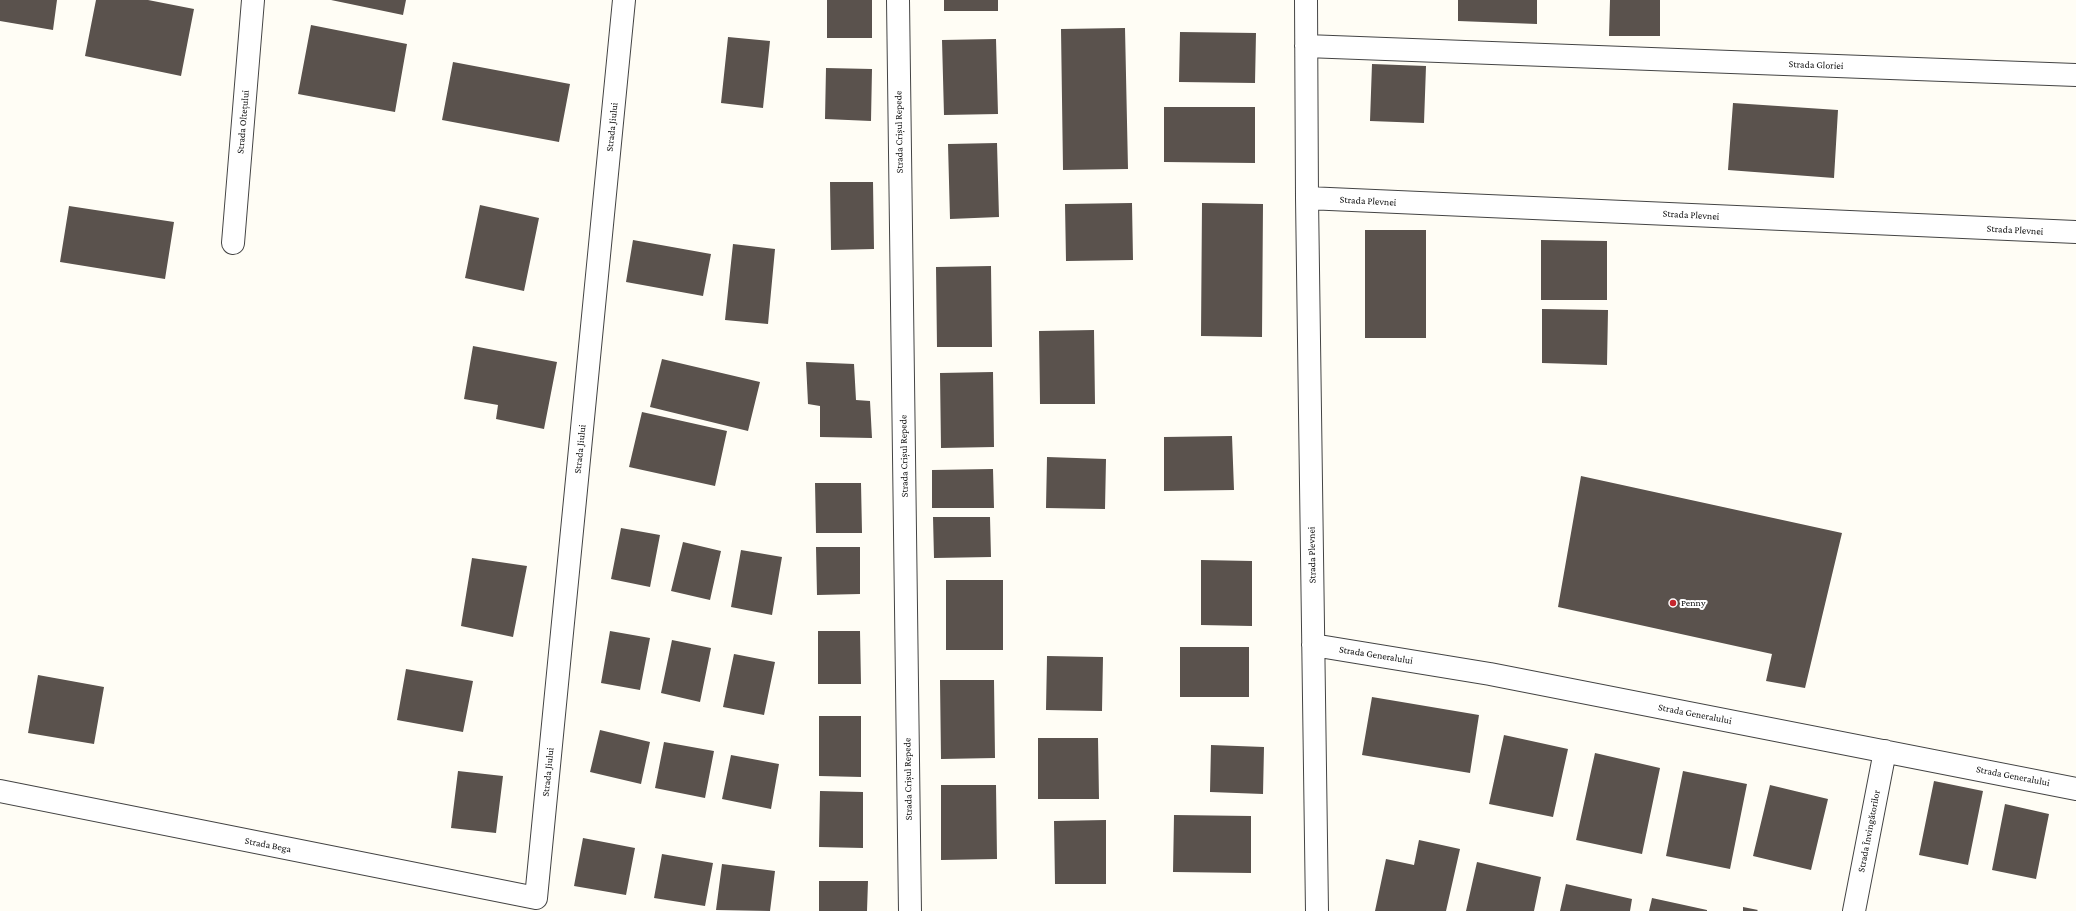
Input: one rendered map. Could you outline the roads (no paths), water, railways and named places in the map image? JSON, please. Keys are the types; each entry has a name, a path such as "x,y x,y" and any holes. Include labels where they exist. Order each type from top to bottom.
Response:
{"street":[{"name":"Strada Oltețului","path":"234,243 253,0"},
{"name":"Strada Jiului","path":"541,905 624,0"},
{"name":"Strada Crișul Repede","path":"898,0 910,911"},
{"name":"Strada Plevnei","path":"1306,0 1312,645 1317,911"},
{"name":"Strada Gloriei","path":"1306,46 2076,75"},
{"name":"Strada Plevnei","path":"1307,198 2076,232"},
{"name":"Strada Generalului","path":"1312,645 1490,674 2076,789"},
{"name":"Strada Învingătorilor","path":"1854,911 1885,751"},
{"name":"Strada Bega","path":"0,792 541,905"}],"place":[{"name":"Penny","path":"1673,603"}]}
